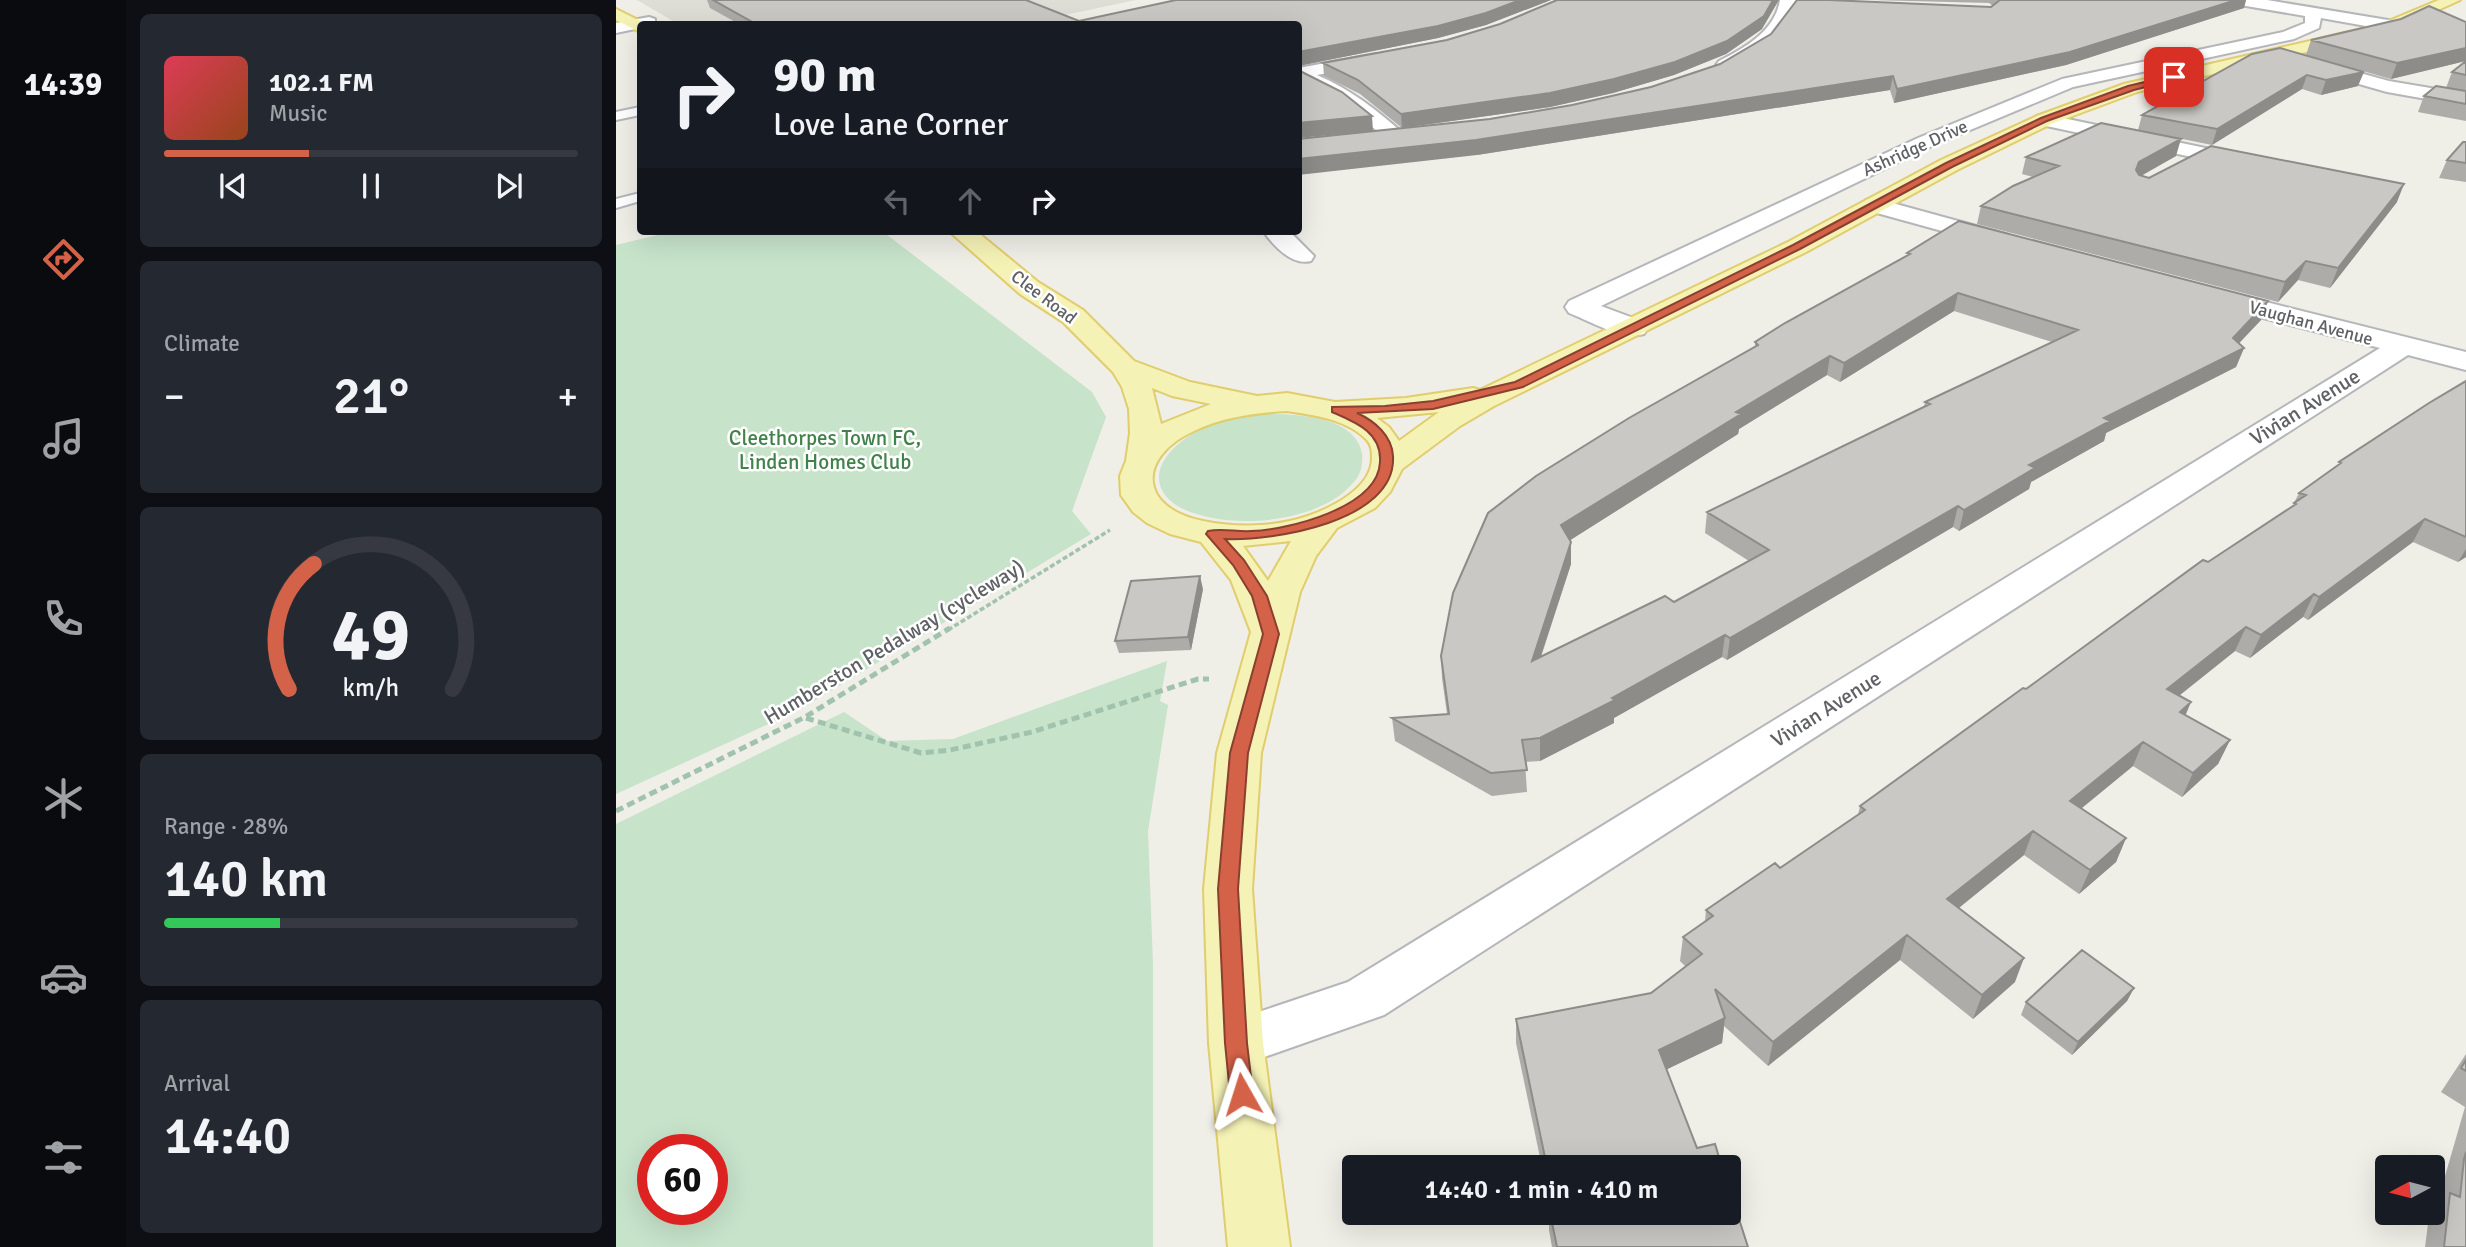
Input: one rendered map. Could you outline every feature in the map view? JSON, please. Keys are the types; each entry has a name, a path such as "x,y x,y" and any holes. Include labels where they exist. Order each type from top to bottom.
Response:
{"main road":[{"path":"1213,534 1250,536 1289,531 1325,521 1356,505 1377,485 1387,465 1449,419 1797,247 1874,205 2044,120 2131,88 2394,26 2452,0"},
{"path":"616,15 637,22"},
{"name":"Clee Road","path":"966,235 1029,288 1073,316 1124,367 1137,387 1144,408 1146,433 1134,479 1139,497 1155,514 1180,527 1213,534"},
{"name":"Clee Road","path":"1124,367 1183,390 1259,404"},
{"path":"1141,459 1159,439 1187,422 1222,410 1287,402 1337,410 1385,410 1433,405 1519,384"},
{"path":"1337,410 1360,419 1377,432 1386,448 1387,465"},
{"path":"1259,1247 1236,1043 1228,889 1239,753 1281,592 1298,554 1325,521"},
{"path":"1213,534 1239,563 1259,596 1265,656"}],"street":[{"path":"2241,0 2394,26"},
{"path":"1703,73 1729,63 1771,34 1793,2"},
{"name":"Ashridge Drive","path":"1634,328 1578,307 1925,142 2068,83 2288,36 2313,25 2312,12"},
{"path":"616,28 637,25"},
{"path":"2277,54 2387,86 2466,100"},
{"path":"1302,73 1395,55"},
{"path":"1302,76 1354,100 1403,137 1372,140"},
{"path":"2044,120 2268,167"},
{"path":"2178,166 2200,154"},
{"path":"1874,205 2020,245"},
{"path":"1279,235 1302,256"},
{"name":"Vaughan Avenue","path":"2191,291 2401,347 2466,361"},
{"name":"Vivian Avenue","path":"1236,1043 1365,999 2401,347"}],"lane":[{"path":"616,116 637,112"},
{"path":"616,204 637,198"}],"path":[{"name":"Humberston Pedalway (cycleway)","path":"616,811 805,717 1110,530"},
{"path":"805,717 921,752 931,752 1032,732 1265,656"}],"shaded area":[{"path":"637,0 1136,0 1036,21 673,21"}],"green space":[{"name":"Cleethorpes Town FC, Linden Homes Club","path":"657,235 887,235 1092,392 1106,417 1072,511 1091,534 799,710 616,794 616,245"},
{"path":"1260,414 1320,419 1348,431 1357,441 1362,454 1361,469 1356,480 1340,495 1323,505 1305,512 1265,520 1208,517 1188,511 1164,493 1159,482 1160,470 1177,445 1210,426"},
{"path":"1167,661 1160,701 1168,705 1148,831 1153,965 1153,1247 616,1247 616,824 844,712 887,741 953,739"}],"building":[{"path":"713,0 1026,0 1079,21 751,21"},
{"path":"1176,0 1520,0 1486,13 1438,26 1302,51 1302,21 1079,21"},
{"path":"1557,0 1773,0 1764,16 1727,41 1675,62 1550,93 1401,114 1358,80 1323,63 1447,40 1500,24"},
{"path":"1797,0 1991,7 2000,0 2236,0 2070,52 1897,89 1893,76 1476,140 1302,159 1302,139 1490,119 1572,105 1651,87 1720,64 1771,34"},
{"path":"2429,6 2466,22 2466,48 2397,63 2311,40 2401,19"},
{"path":"2280,48 2364,72 2326,80 2307,75 2217,129 2142,115 2252,54"},
{"path":"2466,61 2466,75 2452,72"},
{"path":"1302,72 1342,92 1372,116 1302,123"},
{"path":"2436,86 2466,91 2466,104 2424,96"},
{"path":"2101,123 2181,139 2139,162 2136,170 2139,175 2149,178 2211,146 2404,184 2338,268 2306,261 2285,282 1981,206 2013,186 2059,166 2026,157"},
{"path":"2466,142 2466,163 2447,160"},
{"path":"1959,221 2268,301 2233,338 2244,348 2104,418 2110,421 2029,465 2035,468 1976,503 1964,510 1958,506 1730,638 1725,635 1612,698 1615,700 1540,738 1522,740 1527,770 1491,773 1392,718 1449,714 1441,656 1453,593 1488,513 1536,476 1629,418 1758,345 1755,342 1785,323 1910,254 1907,253","holes":["1958,293 2078,330 1925,402 1930,404 1707,512 1769,550 1674,602 1665,596 1532,661 1571,542 1561,525 1741,414 1736,412 1830,356 1844,363"]},
{"path":"2466,381 2466,537 2425,519 2319,597 2314,594 2261,635 2246,627 2167,689 2191,702 2180,712 2230,740 2193,773 2143,742 2070,801 2126,838 2090,870 2033,831 1947,899 2024,958 1982,995 1907,935 1773,1042 1715,989 1725,1018 1659,1050 1697,1148 1715,1144 1718,1155 1544,1155 1516,1019 1651,993 1702,954 1683,937 1713,916 1706,910 1775,863 1780,868 1865,810 1860,806 2023,688 2026,689 2203,560 2208,562 2296,504 2294,503 2306,495 2299,493 2341,463 2339,462"},
{"path":"1200,576 1188,637 1115,641 1131,581"},
{"path":"2082,950 2134,988 2078,1042 2026,1002"},
{"path":"2466,1152 2466,1247 2444,1247 2450,1193 2460,1197"},
{"path":"1552,1225 1741,1225 1748,1247 1557,1247"}],"route":[{"path":"1242,1094 1236,1043 1228,889 1239,753 1271,634 1259,596 1239,563 1213,534 1250,536 1289,531 1325,521 1356,505 1377,485 1387,465 1386,448 1377,432 1360,419 1337,410 1385,410 1433,405 1519,384 1797,247 1949,165 2044,120 2131,88 2174,77"}]}
